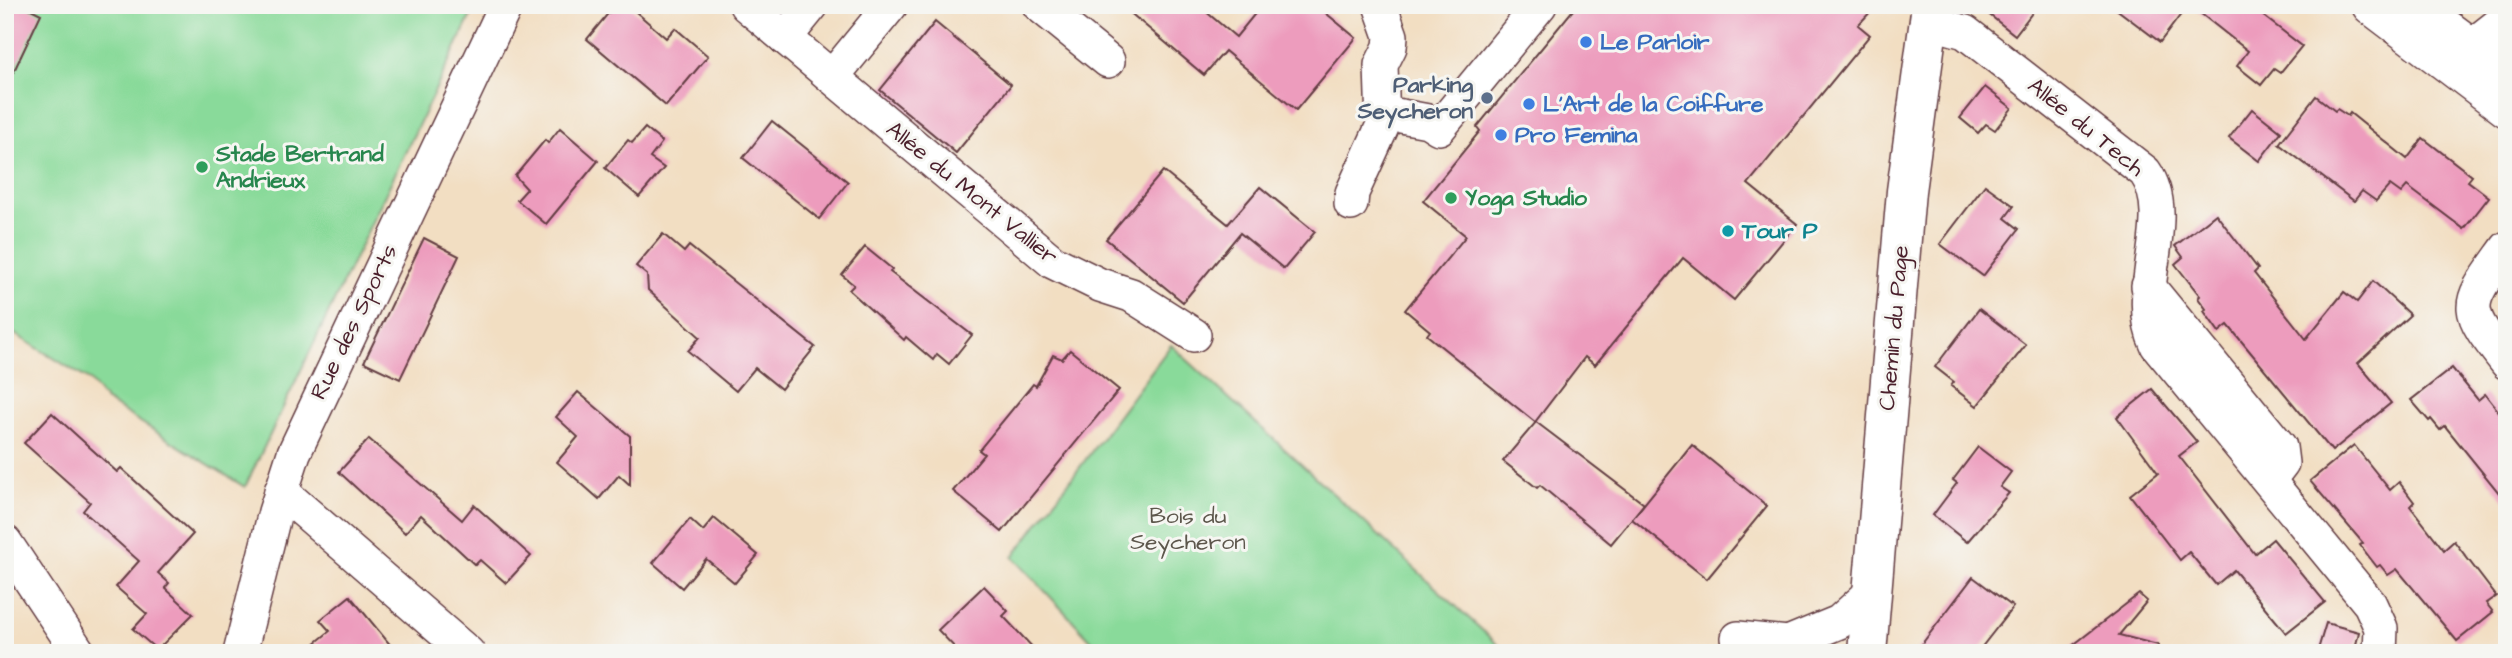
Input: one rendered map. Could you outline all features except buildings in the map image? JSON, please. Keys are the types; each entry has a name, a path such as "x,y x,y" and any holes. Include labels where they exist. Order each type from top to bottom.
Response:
{"street":[{"name":"Rue des Sports","path":"240,653 281,491 321,390 506,5"},
{"name":"Allée du Mont Vallier","path":"746,5 1053,262 1100,285 1130,295 1177,327 1194,335"},
{"path":"785,38 812,5"},
{"path":"832,77 891,5"},
{"path":"1039,5 1108,61"},
{"path":"1351,204 1352,193 1379,139 1385,113 1381,65 1390,47 1391,36 1380,5"},
{"path":"1385,113 1428,121 1439,128 1539,5"},
{"path":"2371,5 2460,56 2507,74"},
{"path":"2416,5 2507,108"},
{"name":"Allée du Tech","path":"1930,14 1965,32 2145,172 2157,197 2148,286 2280,447 2282,463 2269,480 2370,604 2381,628 2380,653"},
{"name":"Chemin du Page","path":"1867,653 1906,191 1930,14"},
{"path":"2460,56 2507,18"},
{"path":"2507,248 2474,296 2472,307 2476,324 2507,363"},
{"path":"281,491 468,653"},
{"path":"5,542 79,653"},
{"path":"1738,638 1796,648 1839,622 1871,593"}],"green space":[{"name":"Stade Bertrand Andrieux","path":"5,5 476,5 245,487 105,400 89,380 5,328"},
{"name":"Bois du Seycheron","path":"1171,345 1507,653 1103,653 1013,557"}],"place":[{"name":"Le Parloir","path":"1586,42"},
{"name":"Parking Seycheron","path":"1487,98"},
{"name":"L'Art de la Coiffure","path":"1529,104"},
{"name":"Pro Femina","path":"1501,135"},
{"name":"Stade Bertrand Andrieux","path":"202,167"},
{"name":"Yoga Studio","path":"1451,198"},
{"name":"Tour P","path":"1728,231"}]}
